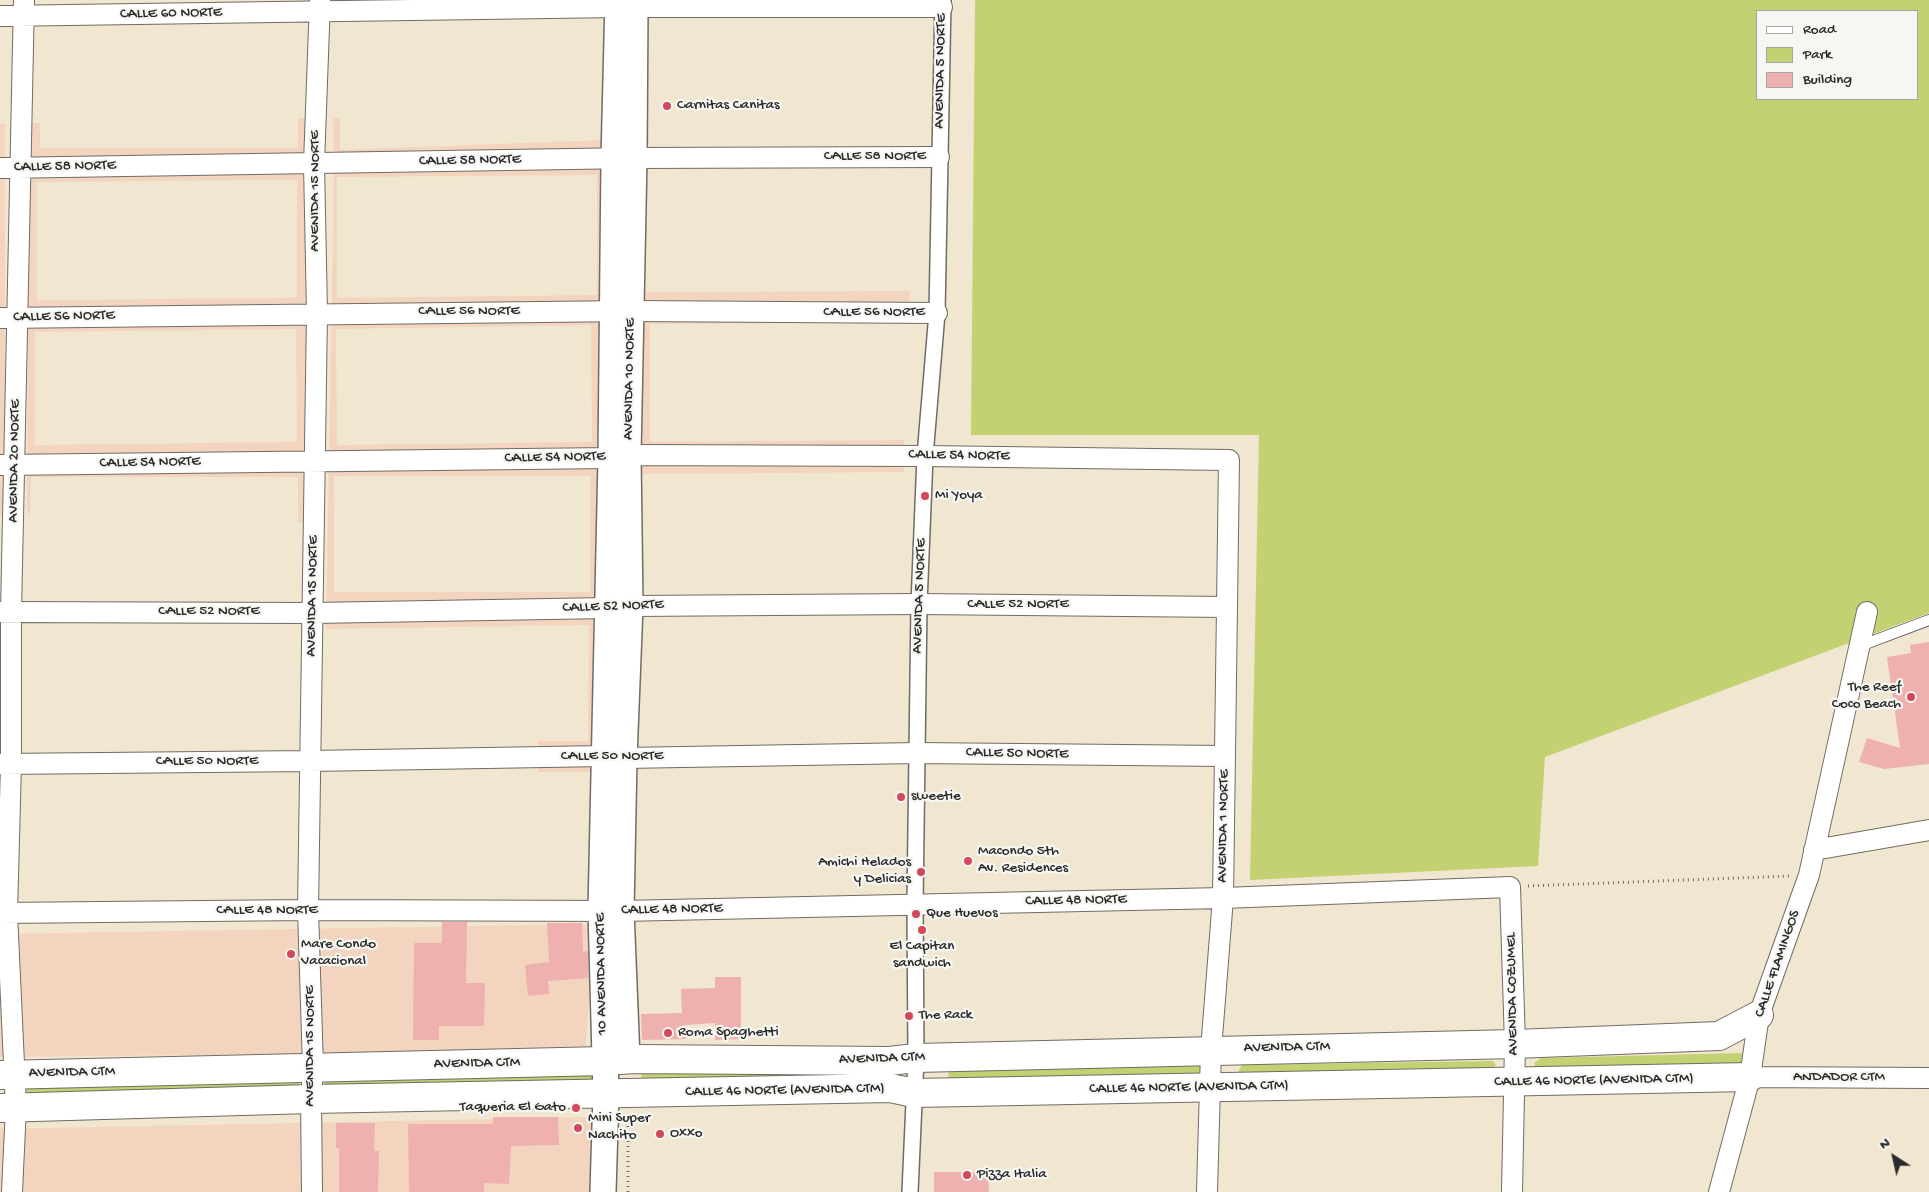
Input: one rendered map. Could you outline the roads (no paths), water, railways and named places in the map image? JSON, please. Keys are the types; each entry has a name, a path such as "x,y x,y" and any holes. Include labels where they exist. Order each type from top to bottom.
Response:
{"main road":[{"name":"AVENIDA CTM","path":"7,1075 616,1060 889,1061 916,1058 1515,1044 1719,1036 1759,1016"},
{"name":"CALLE 46 NORTE (AVENIDA CTM)","path":"617,1094 1209,1088 1750,1077"},
{"path":"8,1108 311,1099 617,1094"}],"street":[{"name":"CALLE 60 NORTE","path":"0,16 23,8 626,3 942,3"},
{"name":"AVENIDA 10 NORTE","path":"614,757 619,607 626,3"},
{"name":"AVENIDA 5 NORTE","path":"910,1192 902,1091 916,1058 915,904 919,604 925,456 937,313 942,3"},
{"name":"AVENIDA 15 NORTE","path":"312,1192 311,1099 313,1067 308,910 317,313 314,164 320,6"},
{"name":"AVENIDA 20 NORTE","path":"12,1192 7,1075 4,913 10,168 23,8"},
{"name":"CALLE 58 NORTE","path":"10,168 624,158 939,157"},
{"name":"CALLE 56 NORTE","path":"9,318 621,311 937,313"},
{"name":"CALLE 54 NORTE","path":"8,465 620,457 925,456 1229,460"},
{"name":"AVENIDA 1 NORTE","path":"1207,1192 1211,1050 1223,898 1229,460"},
{"name":"CALLE 52 NORTE","path":"6,612 313,613 919,604 1227,607"},
{"name":"CALLE FLAMINGOS","path":"1719,1192 1750,1077 1759,1016 1809,875 1868,612"},
{"name":"CALLE 50 NORTE","path":"6,764 917,753 1225,756"},
{"name":"10 AVENIDA NORTE","path":"603,1192 617,1094 611,911 614,757"},
{"path":"1814,850 1929,830"},
{"name":"CALLE 48 NORTE","path":"4,913 308,910 611,911 1223,898 1510,887"},
{"name":"AVENIDA COZUMEL","path":"1510,887 1515,1044 1512,1192"},
{"path":"889,1061 902,1091"},
{"name":"ANDADOR CTM","path":"1750,1077 1929,1078"}],"lane":[{"path":"1860,646 1929,620"}],"place":[{"name":"Carnitas Canitas","path":"667,106"},
{"name":"Mi Yoya","path":"925,496"},
{"name":"The Reef Coco Beach","path":"1911,697"},
{"name":"sweetie","path":"901,797"},
{"name":"Macondo 5th Av. Residences","path":"968,861"},
{"name":"Amichi Helados y Delicias","path":"921,872"},
{"name":"Que Huevos","path":"916,914"},
{"name":"El Capitan sandwich","path":"922,930"},
{"name":"Mare Condo Vacacional","path":"291,954"},
{"name":"The Rack","path":"909,1016"},
{"name":"Roma Spaghetti","path":"668,1033"},
{"name":"Taqueria El Gato","path":"576,1108"},
{"name":"Mini Super Nachito","path":"578,1128"},
{"name":"Oxxo","path":"660,1134"},
{"name":"Pizza Italia","path":"967,1175"}]}
